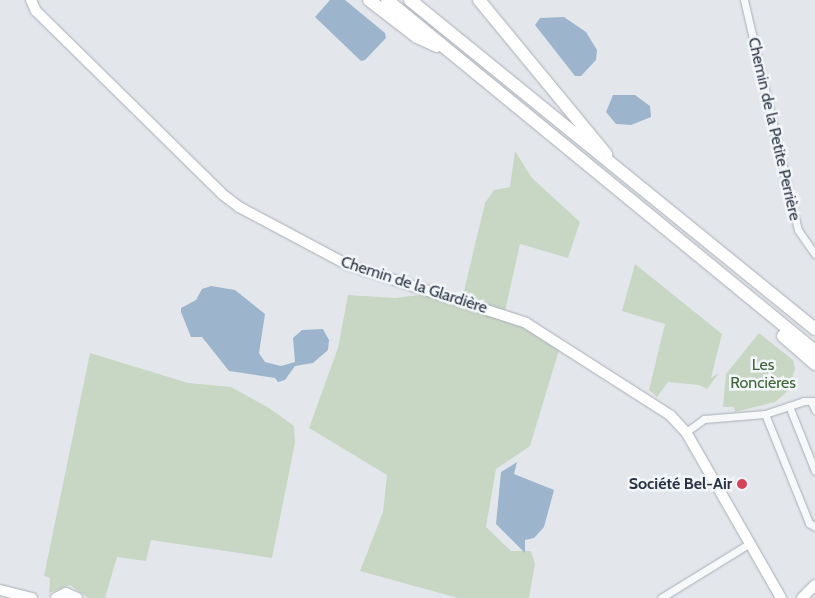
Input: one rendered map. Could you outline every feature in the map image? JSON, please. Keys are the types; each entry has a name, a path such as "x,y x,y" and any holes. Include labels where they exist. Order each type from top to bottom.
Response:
{"highway":[{"path":"369,0 417,37 450,51"},
{"path":"387,0 739,288 751,307 814,360"},
{"path":"410,0 815,329"},
{"path":"479,0 562,104 597,140 612,163"}],"street":[{"name":"Chemin de la Glardière","path":"31,0 36,11 55,30 222,194 239,207 348,265 526,323 652,401 686,432 781,598"},
{"name":"Chemin de la Petite Perrière","path":"744,0 798,230 815,254"},
{"path":"686,432 704,419 765,414 813,401 815,410"},
{"path":"789,406 815,471"},
{"path":"765,414 809,523 815,527"},
{"path":"661,598 750,543"},
{"path":"802,598 815,585"},
{"path":"0,590 32,598"},
{"path":"809,598 815,592"},
{"path":"56,598 66,593 77,598"}],"green space":[{"path":"515,151 532,178 580,222 568,258 520,244 505,311 463,295 485,203 494,190 510,187"},
{"path":"635,264 722,334 711,378 719,373 707,389 699,385 668,382 657,397 649,390 665,324 622,311"},
{"path":"435,293 511,316 559,350 530,446 496,469 486,527 511,551 531,551 535,564 529,598 458,598 360,571 383,512 387,475 309,428 338,348 348,295 395,298"},
{"name":"Les Roncières","path":"759,333 793,360 795,368 789,390 775,402 735,412 734,407 723,407 726,374"},
{"path":"90,353 188,383 231,387 269,408 294,426 295,443 272,558 151,540 146,561 117,557 105,598 88,598 70,585 49,593 50,578 44,576"}],"water":[{"path":"330,0 345,0 385,33 386,38 365,60 361,61 315,17"},
{"path":"564,17 586,32 597,50 596,60 581,76 575,76 535,25 540,18"},
{"path":"613,95 635,95 650,106 651,117 631,125 616,124 606,112"},
{"path":"211,286 235,290 265,314 259,353 265,362 281,366 295,362 293,338 302,330 323,329 329,340 328,350 313,363 295,366 285,380 278,382 275,378 229,371 202,337 191,337 181,312 181,308 196,300 202,289"},
{"path":"517,462 514,474 554,490 544,527 534,538 525,540 525,553 496,524 501,472"}],"place":[{"name":"Société Bel-Air","path":"742,484"}]}
